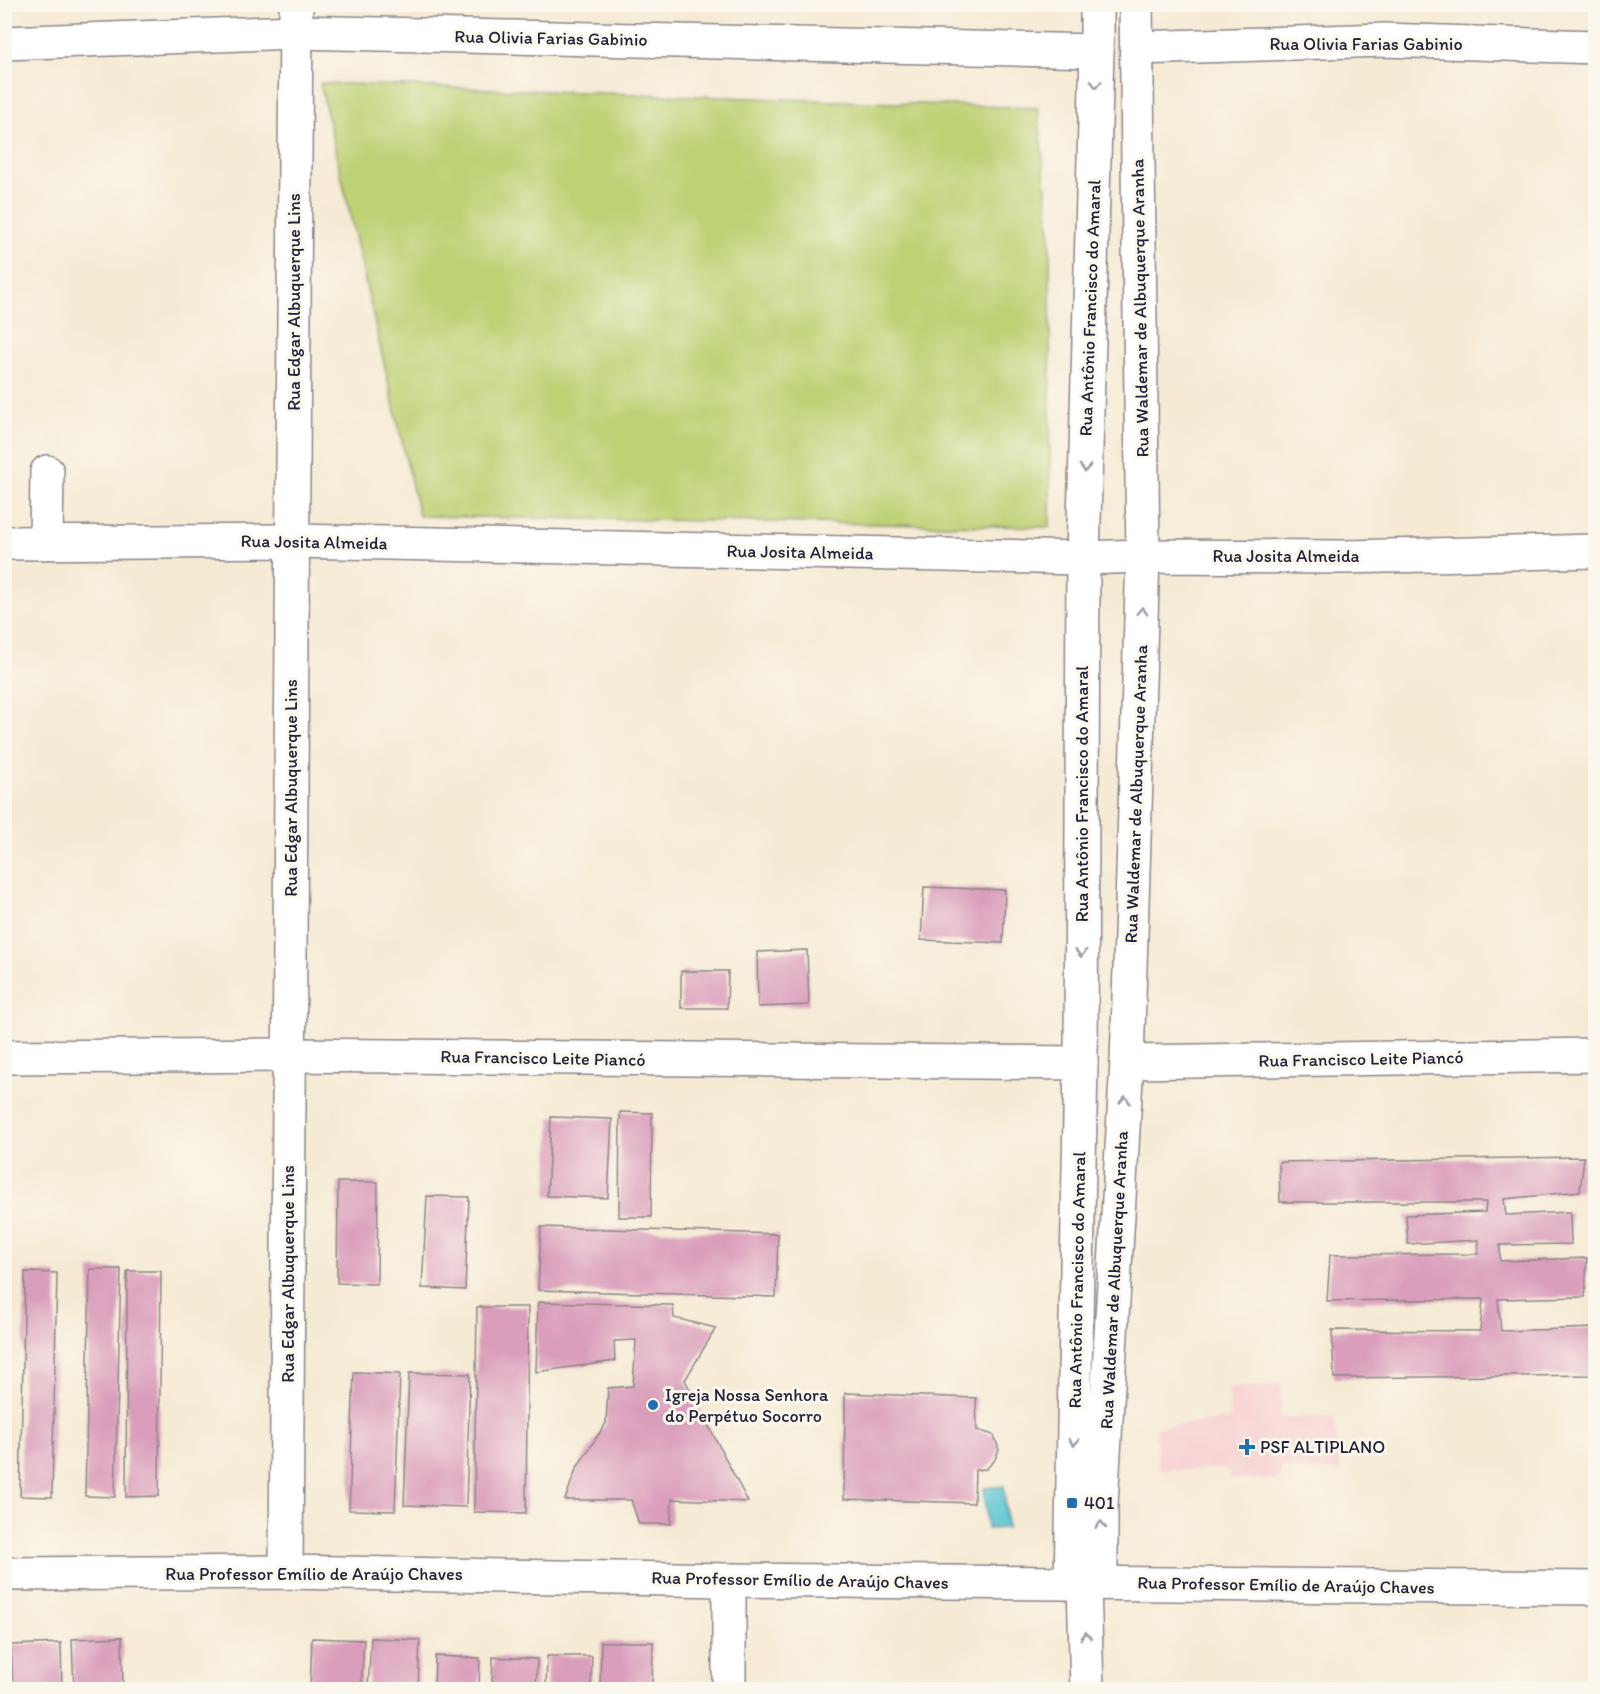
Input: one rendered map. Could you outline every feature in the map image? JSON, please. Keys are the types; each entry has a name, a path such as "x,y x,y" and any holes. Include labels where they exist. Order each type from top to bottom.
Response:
{"street":[{"name":"Rua Antônio Francisco do Amaral","path":"1085,1583 1081,1063 1083,558 1097,4"},
{"name":"Rua Waldemar de Albuquerque Aranha","path":"1085,1583 1101,1505 1127,1062 1143,556 1136,4"},
{"name":"Rua Olivia Farias Gabinio","path":"4,43 296,18 1097,51"},
{"name":"Rua Edgar Albuquerque Lins","path":"286,1572 296,18"},
{"name":"Rua Olivia Farias Gabinio","path":"1137,48 1384,40 1596,47"},
{"path":"46,542 47,472"},
{"name":"Rua Josita Almeida","path":"4,543 293,541 1083,558 1345,557 1596,551"},
{"name":"Rua Francisco Leite Piancó","path":"4,1056 289,1055 1081,1063"},
{"name":"Rua Francisco Leite Piancó","path":"1127,1062 1596,1055"},
{"name":"Rua Professor Emílio de Araújo Chaves","path":"4,1574 286,1572 729,1580 1596,1588"},
{"path":"729,1580 729,1689"},
{"path":"1085,1583 1087,1689"}],"shaded area":[{"name":"PSF ALTIPLANO","path":"1281,1385 1281,1418 1335,1417 1340,1472 1281,1468 1278,1480 1231,1479 1228,1469 1158,1470 1155,1427 1230,1419 1229,1388"}],"green space":[{"path":"320,83 1038,108 1050,232 1050,527 419,516"}],"water":[{"path":"1004,1486 1007,1528 987,1529 984,1488"}],"building":[{"path":"924,887 1005,890 1003,943 921,940"},
{"path":"807,950 809,1005 758,1007 757,952"},
{"path":"681,971 728,971 727,1008 681,1008"},
{"path":"620,1112 652,1113 651,1217 619,1217"},
{"path":"551,1117 612,1119 608,1198 547,1196"},
{"path":"1584,1157 1580,1191 1504,1199 1506,1215 1570,1212 1571,1244 1500,1245 1500,1261 1587,1258 1585,1297 1498,1299 1501,1331 1596,1328 1596,1375 1334,1378 1332,1330 1480,1331 1483,1299 1327,1301 1330,1255 1478,1254 1479,1240 1408,1244 1406,1215 1485,1212 1486,1202 1280,1202 1279,1162"},
{"path":"338,1182 378,1182 377,1284 337,1283"},
{"path":"427,1196 469,1197 465,1290 422,1288"},
{"path":"541,1227 778,1234 776,1297 538,1290"},
{"path":"90,1269 121,1269 115,1497 85,1496"},
{"path":"127,1271 161,1271 159,1496 126,1497"},
{"path":"25,1272 57,1273 52,1497 20,1496"},
{"name":"Igreja Nossa Senhora do Perpétuo Socorro","path":"538,1302 673,1305 674,1318 716,1328 685,1380 748,1502 672,1499 671,1524 639,1524 631,1500 565,1500 576,1469 606,1423 608,1388 633,1386 636,1340 614,1341 615,1361 536,1372"},
{"path":"477,1307 528,1307 526,1513 474,1512"},
{"path":"354,1372 400,1374 395,1511 349,1510"},
{"path":"409,1373 470,1374 466,1507 404,1505"},
{"path":"845,1393 976,1398 977,1430 994,1435 999,1450 994,1461 986,1469 975,1470 974,1503 844,1499"},
{"path":"122,1637 123,1690 74,1690 72,1639"},
{"path":"312,1638 364,1640 361,1690 310,1690"},
{"path":"371,1638 420,1640 418,1690 368,1690"},
{"path":"601,1642 653,1642 652,1690 600,1690"},
{"path":"61,1643 62,1690 13,1690 11,1645"},
{"path":"435,1656 480,1658 479,1690 434,1690"},
{"path":"547,1656 592,1656 591,1690 546,1690"},
{"path":"493,1657 537,1659 536,1690 492,1690"}],"place":[{"name":"Igreja Nossa Senhora do Perpétuo Socorro","path":"653,1405"},
{"name":"PSF ALTIPLANO","path":"1247,1447"},
{"name":"401","path":"1072,1503"}]}
